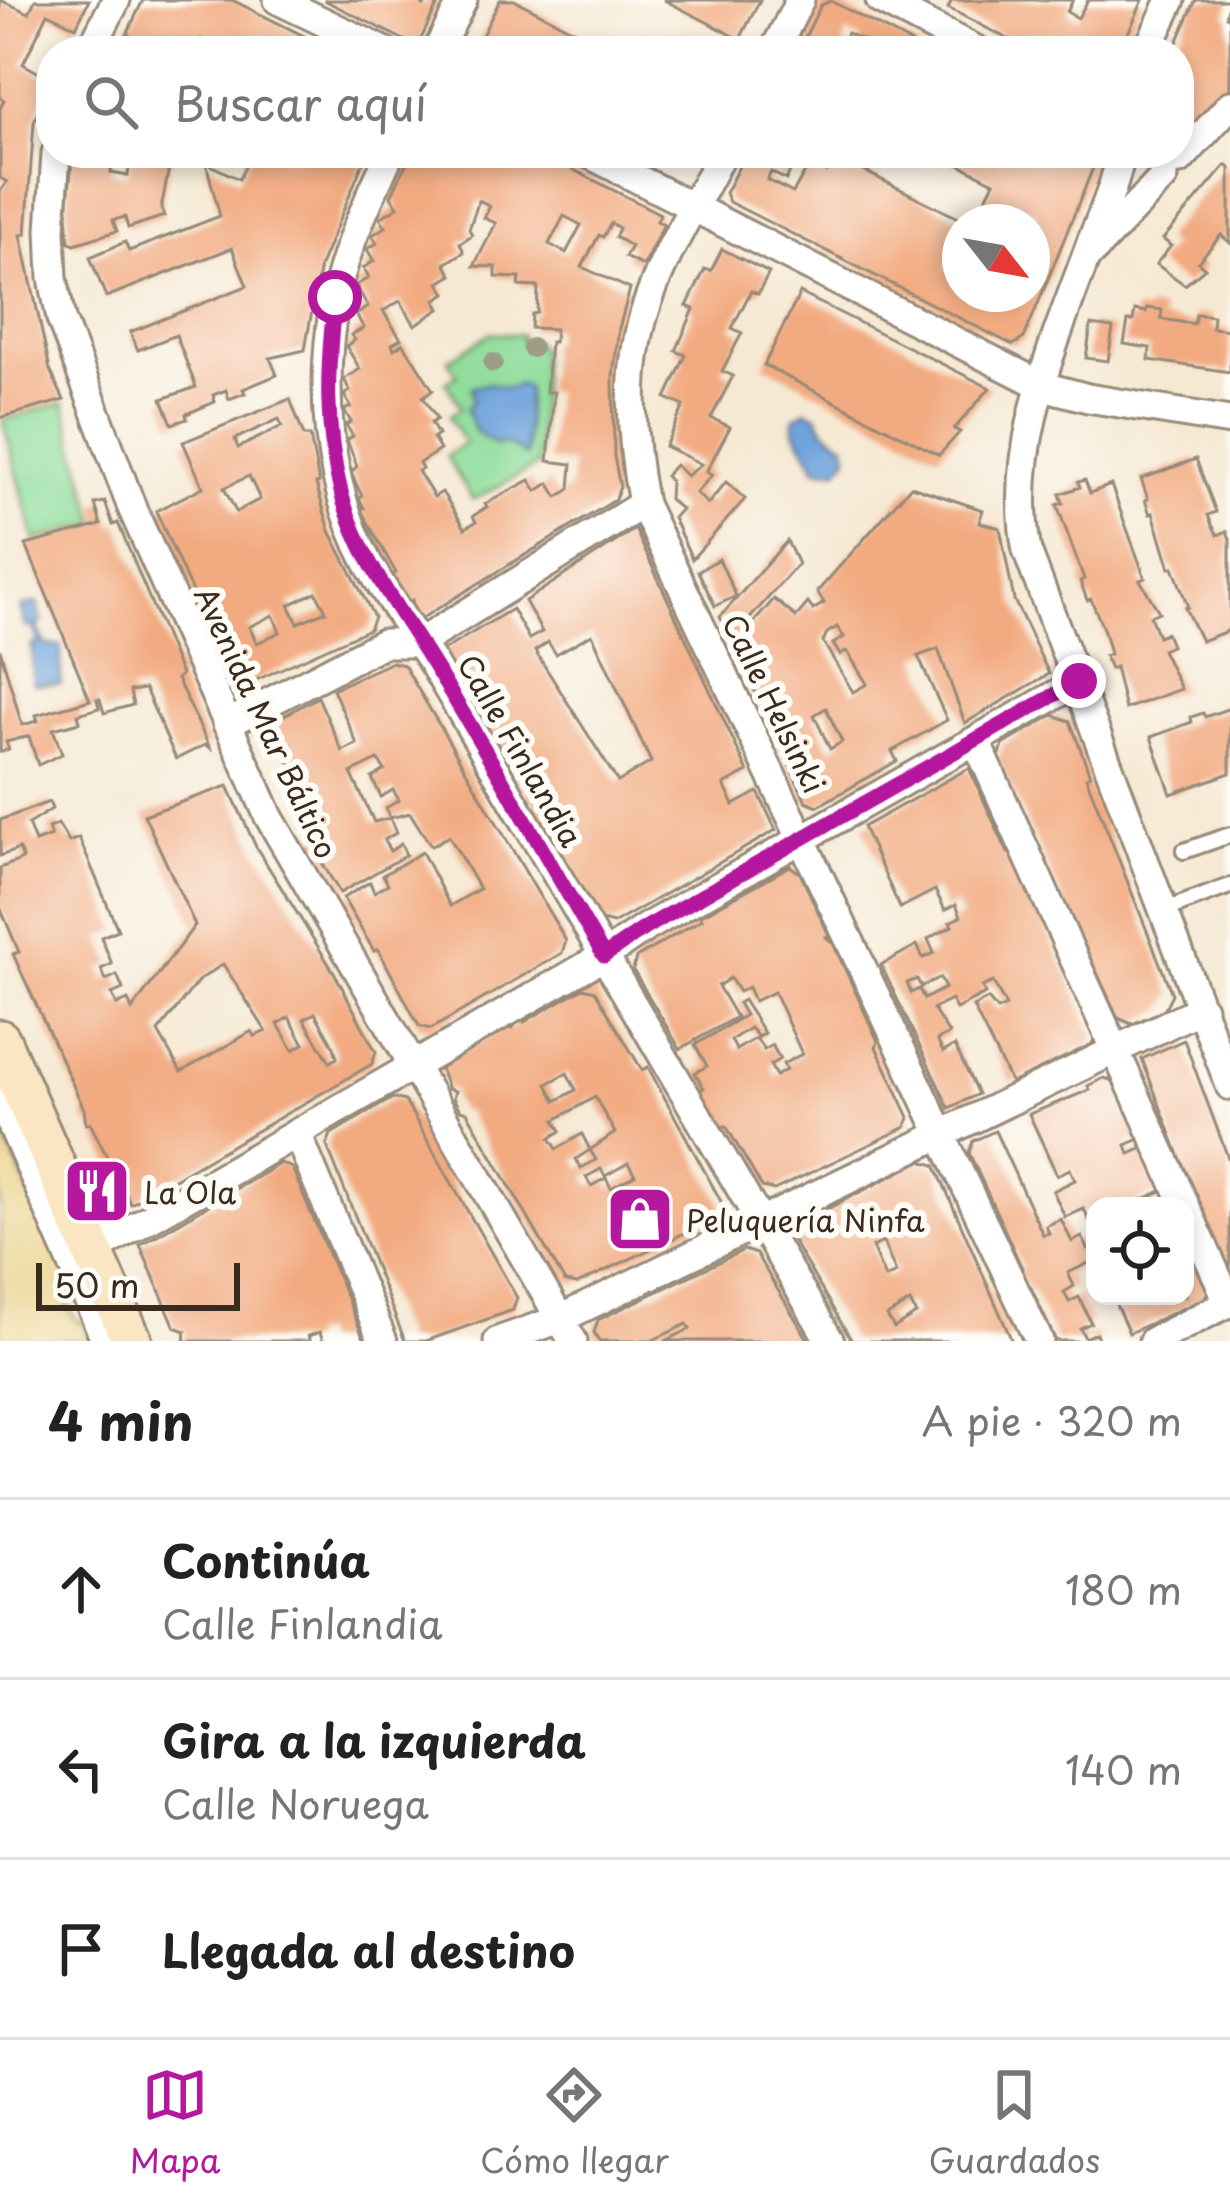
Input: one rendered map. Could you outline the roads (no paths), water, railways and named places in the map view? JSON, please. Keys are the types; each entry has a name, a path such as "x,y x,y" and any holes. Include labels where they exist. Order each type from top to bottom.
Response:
{"street":[{"path":"98,36 116,0"},
{"path":"278,0 353,36"},
{"path":"445,36 463,0"},
{"path":"782,36 800,0"},
{"path":"880,0 949,36"},
{"path":"1154,36 1171,0"},
{"path":"1194,146 1230,104"},
{"name":"Avenida Mar Báltico","path":"55,168 51,230 61,320 132,508 269,817 566,1330"},
{"name":"Calle Finlandia","path":"383,168 335,297 326,371 329,433 343,497 366,560 830,1341"},
{"path":"615,168 1043,386 1230,421"},
{"name":"Calle Helsinki","path":"714,168 653,288 637,346 634,443 644,504 1039,1341"},
{"path":"1116,168 1043,386 1021,469 1022,524 1028,551 1230,1086"},
{"path":"1085,260 1164,177 1160,168"},
{"path":"227,724 383,643 419,643 644,504"},
{"path":"91,1252 1079,681"},
{"path":"976,741 1230,1302 1153,1341"},
{"path":"498,1341 566,1330 760,1222 1202,1008"},
{"path":"0,1040 131,1341"},
{"path":"0,1098 106,1341"},
{"path":"296,1133 382,1341"}],"lane":[{"path":"1184,851 1230,835"},
{"path":"1165,910 1230,886"}],"water":[{"path":"488,383 507,388 520,384 527,389 526,456 504,443 496,446 474,430 467,410 473,400 471,388"},
{"path":"806,410 846,444 848,457 838,470 817,469 794,429 794,418"},
{"path":"38,603 42,623 37,625 45,645 61,646 61,684 33,684 32,645 39,643 32,626 26,627 21,607"}],"place":[{"name":"La Ola","path":"97,1191"},
{"name":"Peluquería Ninfa","path":"640,1219"}]}
